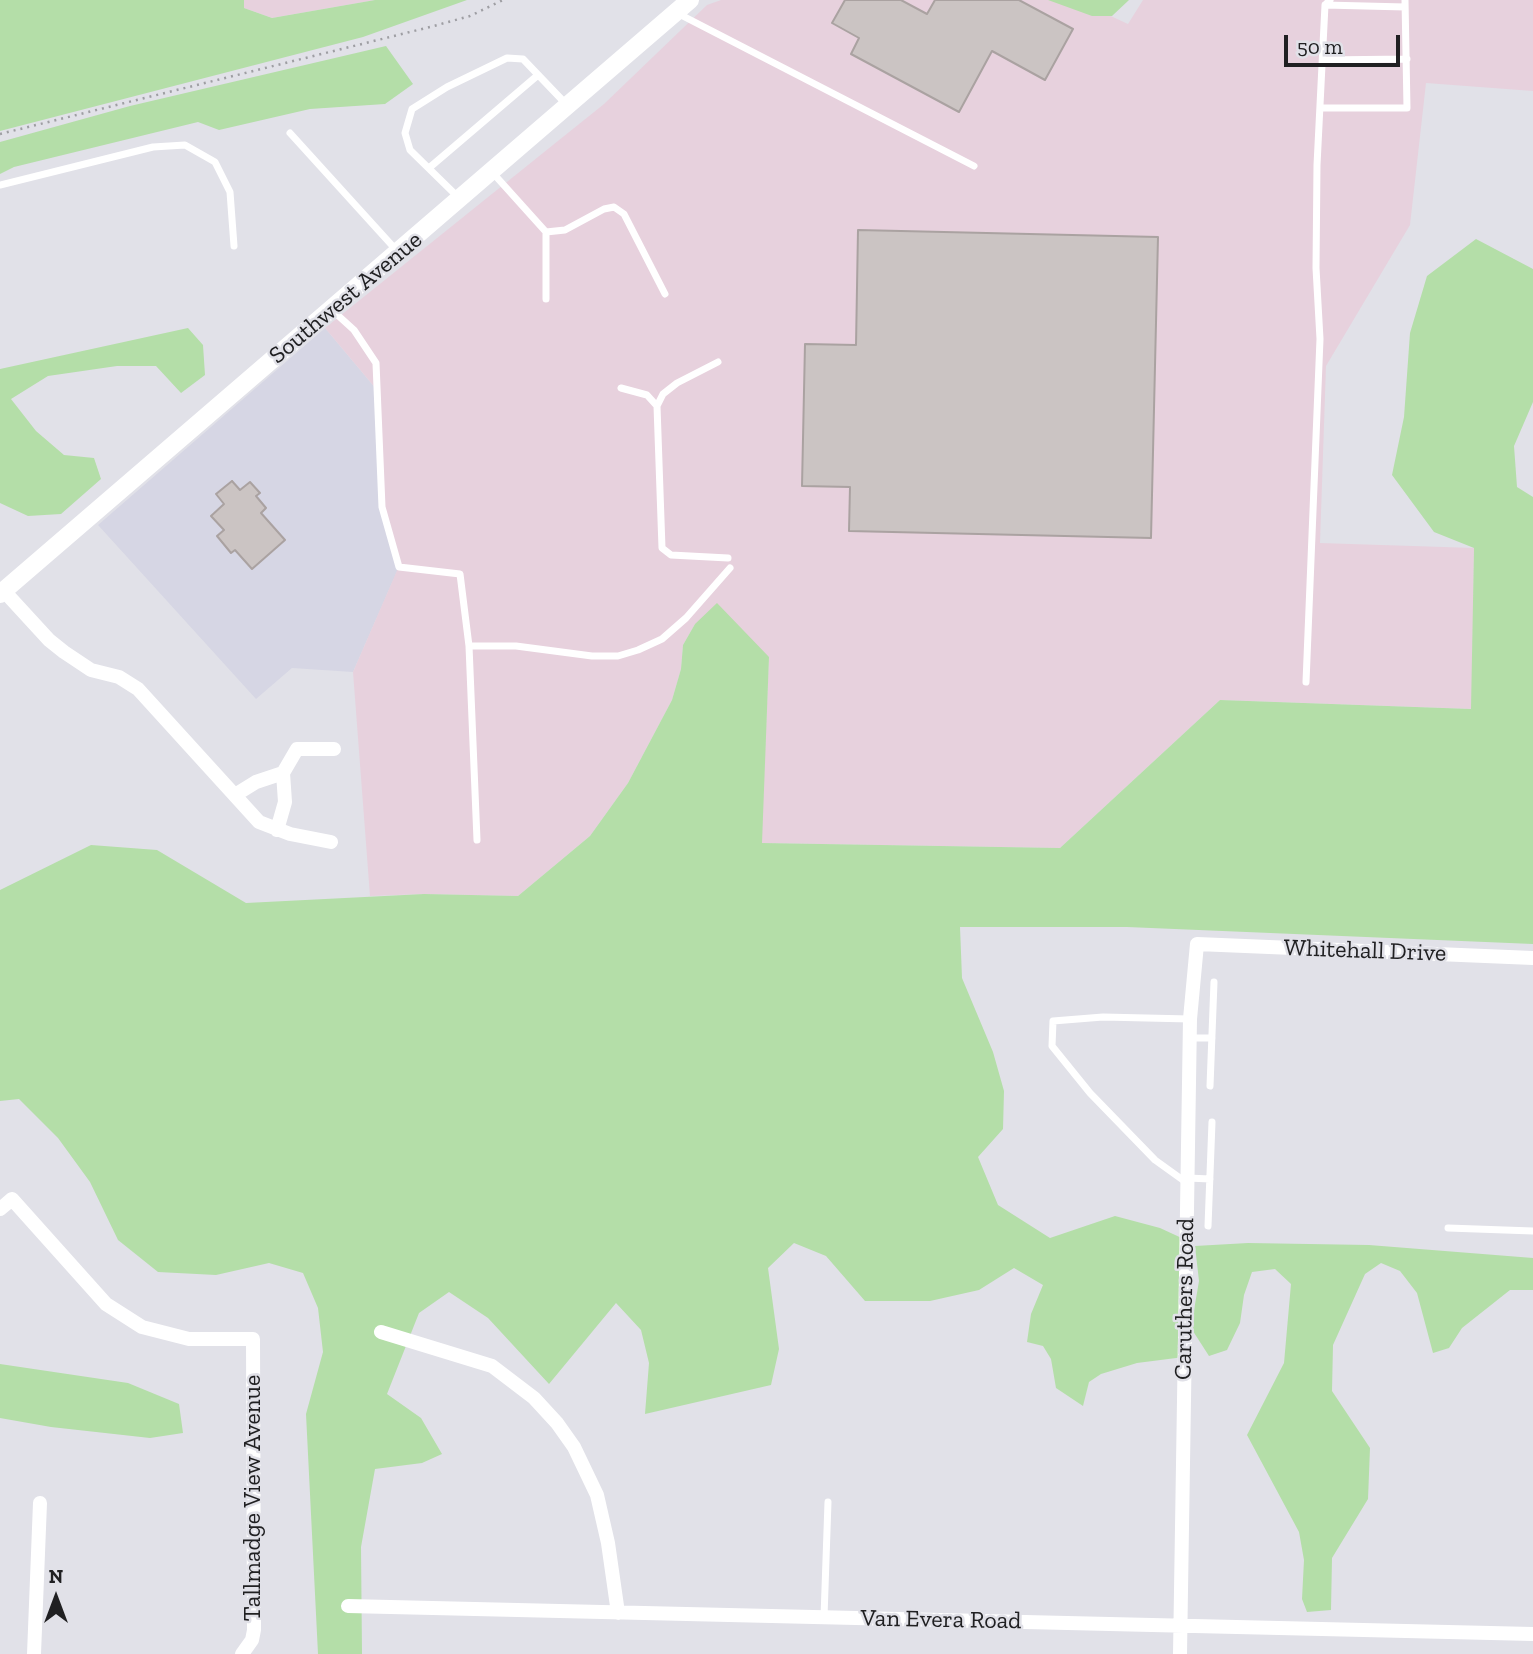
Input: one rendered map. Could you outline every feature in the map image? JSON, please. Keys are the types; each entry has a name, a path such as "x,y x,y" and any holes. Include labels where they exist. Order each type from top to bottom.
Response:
{"street":[{"name":"Southwest Avenue","path":"2,592 461,200 690,0"},
{"path":"2,592 64,652 91,670 119,677 138,690 259,822 277,830 331,842"},
{"path":"277,830 285,802 283,773 297,750 334,749"},
{"path":"235,796 256,782 283,773"},
{"name":"Whitehall Drive","path":"1197,944 1533,958"},
{"name":"Caruthers Road","path":"1180,1654 1190,1019 1197,944"},
{"name":"Tallmadge View Avenue","path":"0,1209 12,1199 106,1304 142,1327 189,1339 253,1339 254,1630 252,1640 242,1654"},
{"path":"381,1332 492,1366 534,1398 557,1423 587,1471 597,1495 608,1543 618,1612"},
{"path":"34,1654 40,1503"},
{"name":"Van Evera Road","path":"348,1606 1533,1634"}],"lane":[{"path":"1306,681 1320,339 1315,268 1317,165 1327,3 1405,3 1407,108 1321,108"},
{"path":"676,12 974,166"},
{"path":"461,200 410,150 405,133 412,108 507,58 523,59 569,107"},
{"path":"1323,60 1407,59"},
{"path":"429,168 538,75"},
{"path":"290,133 398,253"},
{"path":"0,185 153,147 186,145 215,162 230,192 234,246"},
{"path":"492,172 546,232 546,299"},
{"path":"546,232 565,230 604,209 614,207 624,214 664,294"},
{"path":"332,310 354,330 376,363 382,508 400,566 460,574 470,646 477,841"},
{"path":"718,362 677,383 663,394 657,406 662,548 671,555 728,558"},
{"path":"621,388 647,395 657,406"},
{"path":"470,646 516,646 592,656 618,656 662,639 686,618 730,568"},
{"path":"1210,1086 1214,982"},
{"path":"1190,1019 1103,1017 1053,1021 1052,1046 1090,1093 1155,1160 1188,1180 1210,1179"},
{"path":"1190,1038 1212,1038"},
{"path":"1208,1226 1212,1122"},
{"path":"1448,1228 1533,1231"},
{"path":"824,1617 828,1502"}],"path":[{"path":"0,134 470,16 503,0"}],"shaded area":[{"path":"244,0 375,0 272,18 244,8"},
{"path":"721,0 1076,0 1128,24 1143,0 1533,0 1533,91 1426,83 1410,225 1326,366 1320,543 1474,548 1472,709 1220,700 1060,848 761,843 769,657 695,624 683,645 681,669 672,700 628,783 590,836 518,896 370,896 353,672 399,566 382,507 377,390 325,328 604,104 707,5"},
{"path":"325,328 377,390 399,567 353,672 292,668 256,699 98,525"}],"green space":[{"path":"0,0 244,0 244,8 272,18 375,0 467,0 363,37 0,131"},
{"path":"1048,0 1129,0 1112,16 1092,16"},
{"path":"386,46 413,84 385,104 310,109 219,130 198,122 14,167 0,174 0,142 130,106"},
{"path":"1476,239 1533,269 1533,402 1514,446 1517,487 1533,497 1533,944 1127,927 960,927 962,978 993,1052 1004,1091 1003,1129 978,1157 998,1205 1050,1238 1115,1216 1160,1228 1186,1240 1184,1357 1137,1363 1101,1374 1089,1382 1083,1406 1056,1388 1051,1359 1043,1346 1027,1342 1031,1314 1043,1285 1014,1268 979,1290 930,1301 865,1301 826,1256 794,1243 768,1268 779,1349 771,1385 645,1414 649,1363 641,1330 616,1303 549,1384 488,1318 449,1292 419,1313 387,1394 421,1418 442,1454 422,1463 375,1469 361,1547 362,1654 318,1654 306,1414 323,1352 318,1308 303,1273 269,1263 216,1275 158,1272 118,1240 90,1182 58,1138 19,1099 0,1101 0,890 91,845 157,850 246,903 424,894 518,896 590,836 628,783 672,700 681,669 683,645 695,624 717,603 769,657 762,843 1060,848 1220,700 1471,709 1474,548 1434,532 1392,475 1404,417 1410,333 1427,276"},
{"path":"188,328 203,345 205,375 181,393 156,366 117,366 48,376 11,399 36,431 64,455 94,458 101,479 61,514 28,516 0,503 0,369"},
{"path":"1248,1243 1369,1245 1533,1258 1533,1290 1510,1290 1462,1328 1449,1348 1433,1353 1417,1293 1400,1271 1381,1263 1365,1274 1333,1345 1332,1391 1370,1448 1368,1499 1332,1558 1331,1610 1307,1612 1302,1599 1304,1560 1299,1532 1247,1435 1284,1363 1291,1284 1275,1269 1252,1272 1244,1295 1240,1323 1227,1350 1209,1356 1191,1328 1199,1281 1195,1246"},
{"path":"0,1364 128,1383 179,1404 183,1433 150,1438 51,1427 0,1418"}],"building":[{"path":"845,0 901,0 927,14 935,0 1019,0 1073,29 1045,80 992,51 959,112 851,54 859,38 832,23"},
{"path":"858,230 1158,237 1151,538 849,531 850,487 802,486 805,344 856,345"},
{"path":"232,481 240,490 250,482 260,493 256,496 266,508 261,513 285,540 252,569 235,550 231,553 217,536 224,530 211,516 224,504 216,494"}]}
